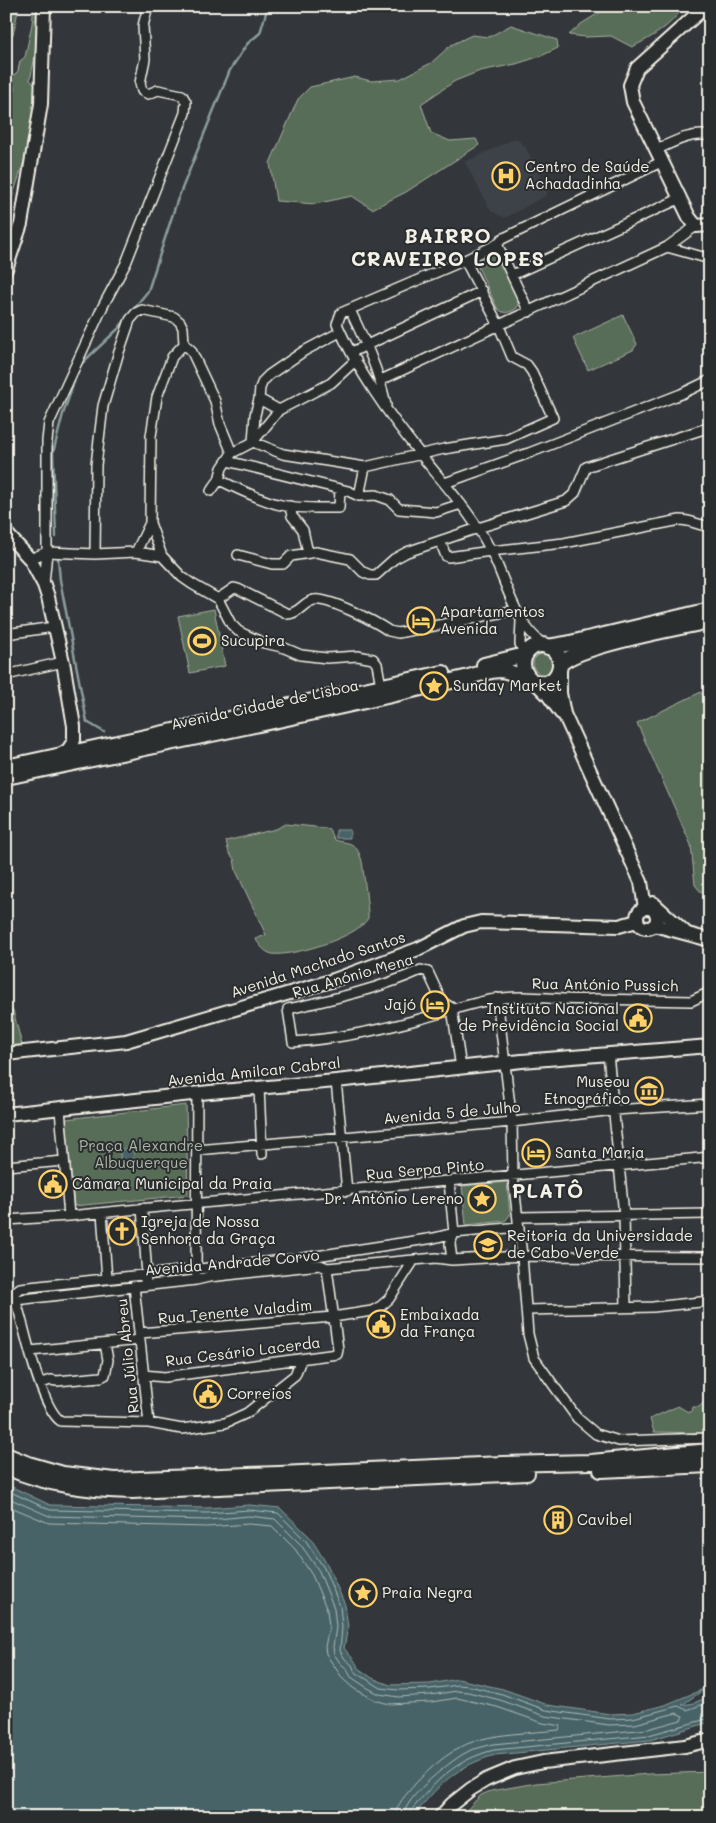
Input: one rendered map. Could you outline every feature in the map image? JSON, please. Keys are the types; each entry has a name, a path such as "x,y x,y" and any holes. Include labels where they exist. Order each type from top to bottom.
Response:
{"main road":[{"path":"710,610 566,644 537,646 530,649 525,655 522,665 526,676 533,681 547,682 557,675 564,660 598,646 710,621"},
{"path":"546,646 554,650 559,657 560,667"},
{"name":"Avenida Cidade de Lisboa","path":"6,767 525,655"},
{"name":"Avenida Cidade de Lisboa","path":"6,777 400,693 488,672 505,671 533,681"},
{"path":"6,1455 28,1464 63,1474 114,1480 465,1465 590,1462 710,1451"},
{"path":"6,1467 42,1480 63,1485 132,1491 710,1465"}],"street":[{"path":"6,269 22,224 41,104 44,6"},
{"path":"44,585 47,552 47,441 49,423 103,306 126,263 185,113 186,102 182,96 158,90 148,94 142,91 140,83 145,59 143,26 148,6"},
{"path":"696,226 679,199 667,169 661,162 634,102 630,85 637,68 706,6"},
{"path":"656,150 688,136 710,136"},
{"path":"546,646 536,640 521,620 491,551 478,528 445,483 387,412 340,332 337,324 338,317 341,312 350,310 465,260 497,244 502,239 661,162"},
{"path":"512,276 679,199"},
{"path":"381,380 666,247 696,226 710,225"},
{"path":"497,244 528,312"},
{"path":"666,247 710,259"},
{"path":"252,442 283,454 365,468 444,449 506,439 553,418 532,372 527,365 512,357 499,326 465,260"},
{"path":"211,491 219,480 222,468 232,453 252,442 279,410 331,383 366,344 482,291"},
{"path":"95,554 96,465 103,406 130,320 136,313 142,310 174,317 180,322 184,344 191,350 215,402 220,424 232,453"},
{"path":"350,310 381,380 387,412"},
{"path":"252,442 254,415 260,388 269,375 304,351 340,332"},
{"path":"184,344 172,356 157,397 152,436 150,523 162,556 182,577 218,599 227,618 238,631 264,643 282,647 301,655 317,658 358,656 373,659 377,664 381,686"},
{"path":"445,483 529,454 681,394 710,380"},
{"path":"259,399 279,410"},
{"path":"238,555 272,564 283,564 291,556 316,552 350,560 364,572 376,575 394,559 407,552 566,501 575,493 586,467 710,427"},
{"path":"227,461 348,491 359,496 376,495 390,500 399,509 436,512 461,504"},
{"path":"359,496 365,468"},
{"path":"219,480 256,496 290,506 339,508 340,490"},
{"path":"290,506 292,516 303,530 308,553"},
{"path":"440,541 448,557 564,543 680,520 689,520 696,524 710,526"},
{"path":"136,552 150,523"},
{"path":"6,532 30,559 44,585 63,662 74,726 74,740 68,750 60,755"},
{"path":"30,559 47,552 95,554 136,552 162,556"},
{"path":"218,599 234,588 288,614 294,613 315,599 328,600 389,631 398,633 516,610"},
{"path":"521,620 520,644 525,655"},
{"path":"6,634 54,627"},
{"path":"6,675 63,662"},
{"path":"560,667 560,693 564,714 640,882 645,908"},
{"path":"533,681 554,702 571,730"},
{"path":"74,726 80,741 91,748"},
{"path":"642,891 686,933"},
{"path":"637,921 638,912 645,908 652,909 656,914 654,925 710,940"},
{"name":"Avenida Machado Santos","path":"6,1054 126,1041 334,980 418,949 464,926 481,922 619,926 637,921 643,928 650,928 654,925"},
{"name":"Rua Anónio Mena","path":"452,1008 442,1002 428,972 421,970 339,997 288,1008 293,1042 322,1040 364,1032 497,998"},
{"name":"Rua António Pussich","path":"497,998 536,996 582,1000 691,1001 710,992"},
{"path":"497,998 512,1122 513,1176 528,1334 534,1358 571,1411 586,1427 596,1434 619,1441 710,1438"},
{"path":"452,1008 461,1068"},
{"name":"Avenida Amilcar Cabral","path":"6,1114 505,1062 710,1046"},
{"path":"608,1054 624,1215 626,1307"},
{"path":"336,1081 347,1191"},
{"path":"259,1088 261,1149"},
{"path":"196,1280 197,1093"},
{"name":"Avenida 5 de Julho","path":"197,1150 261,1149 342,1137 512,1122 614,1110 710,1104"},
{"path":"60,1109 69,1216"},
{"name":"Rua Serpa Pinto","path":"6,1220 69,1216 710,1157"},
{"path":"6,1166 64,1161"},
{"path":"448,1182 454,1233 450,1244 452,1260"},
{"path":"139,1286 147,1275 142,1208"},
{"path":"102,1212 106,1279"},
{"path":"518,1217 710,1214"},
{"name":"Avenida Andrade Corvo","path":"11,1296 20,1288 303,1258 434,1238 454,1233 519,1228"},
{"name":"Avenida Andrade Corvo","path":"11,1296 139,1286 311,1266 327,1268 436,1258 452,1260 522,1256 710,1257"},
{"name":"Rua Tenente Valadim","path":"30,1351 105,1344 140,1337 333,1317 372,1311 389,1299 414,1260"},
{"path":"327,1268 333,1317"},
{"name":"Rua Júlio Abreu","path":"139,1286 140,1337 149,1423"},
{"path":"11,1296 50,1410 57,1419 67,1422 149,1423 182,1429 224,1423 247,1413 295,1375 301,1360"},
{"path":"527,1310 653,1307 710,1301"},
{"name":"Rua Cesário Lacerda","path":"144,1375 165,1377 337,1354 338,1345 333,1317"},
{"path":"40,1383 51,1380 100,1378 105,1375 108,1360 105,1344"},
{"path":"440,1817 452,1804 471,1789 486,1780 515,1768 544,1762 685,1746 710,1740"}],"shaded area":[{"name":"Centro de Saúde Achadadinha","path":"516,138 526,148 547,190 547,195 505,218 491,211 465,162"}],"green space":[{"path":"6,6 19,6 13,35 6,34"},
{"path":"34,6 38,6 38,25 30,80 37,87 24,161 6,217 6,114 15,92 12,77 18,71 20,61 25,57"},
{"path":"610,6 684,6 661,30 632,47 611,36 586,37 569,35 581,24"},
{"path":"511,25 557,40 558,48 541,56 516,64 480,71 455,81 421,104 431,133 450,141 476,139 479,145 406,192 372,209 352,196 315,204 276,201 270,163 298,99 310,87 355,77 371,81 400,79 431,63 451,45 472,35 489,37"},
{"path":"493,254 500,257 519,297 517,308 509,312 502,312 497,308 478,267 483,259"},
{"path":"623,315 637,344 633,350 588,370 573,338"},
{"name":"Sucupira","path":"214,609 225,666 190,673 178,616"},
{"path":"539,654 547,654 553,660 553,668 547,674 539,674 533,668 533,660"},
{"path":"701,692 710,710 710,895 700,891 695,885 691,845 637,723"},
{"path":"286,824 329,829 335,840 349,843 356,848 362,864 368,918 362,925 339,939 308,949 272,954 264,950 255,939 266,935 236,871 234,859 229,853 226,841 276,829"},
{"path":"13,1010 23,1049 18,1050 10,1045 6,1045 6,1011"},
{"name":"Praça Alexandre Albuquerque","path":"186,1105 188,1195 74,1206 66,1119"},
{"path":"507,1182 510,1215 505,1221 466,1225 462,1186"},
{"path":"704,1402 710,1406 710,1433 654,1432 650,1419 678,1406 691,1412 692,1407 699,1407"},
{"path":"710,1772 710,1817 460,1817 481,1795 491,1791 536,1783 649,1774"}],"water":[{"path":"336,830 350,830 350,838 336,838"},
{"path":"127,1148 132,1150 134,1155 132,1160 127,1162 122,1160 120,1155 122,1150"},
{"path":"6,1484 50,1505 207,1508 249,1505 280,1508 310,1537 328,1566 345,1605 348,1627 344,1648 358,1668 372,1678 390,1685 430,1684 458,1679 503,1689 548,1705 610,1714 633,1713 665,1705 706,1688 682,1705 694,1703 710,1696 710,1722 650,1740 495,1755 469,1765 448,1778 413,1817 6,1817"}],"waterway":[{"path":"131,312 148,291 177,201 230,70 247,44 260,33 268,6"},
{"path":"56,537 53,453 63,414 80,365 126,319"},
{"path":"58,558 60,580 87,722 104,732"}],"place":[{"name":"Centro de Saúde Achadadinha","path":"506,176"},
{"name":"Apartamentos Avenida","path":"421,621"},
{"name":"Sucupira","path":"202,641"},
{"name":"Sunday Market","path":"434,686"},
{"name":"Jajó","path":"435,1005"},
{"name":"Instituto Nacional de Previdência Social","path":"638,1018"},
{"name":"Museou Etnográfico","path":"649,1091"},
{"name":"Santa Maria","path":"536,1153"},
{"name":"Câmara Municipal da Praia","path":"53,1184"},
{"name":"Dr. António Lereno","path":"482,1199"},
{"name":"Igreja de Nossa Senhora da Graça","path":"122,1231"},
{"name":"Reitoria da Universidade de Cabo Verde","path":"488,1245"},
{"name":"Embaixada da França","path":"381,1324"},
{"name":"Correios","path":"208,1394"},
{"name":"Cavibel","path":"558,1520"},
{"name":"Praia Negra","path":"363,1593"}],"district":[{"name":"BAIRRO CRAVEIRO LOPES","path":"448,248"},
{"name":"PLATÔ","path":"548,1191"}]}
